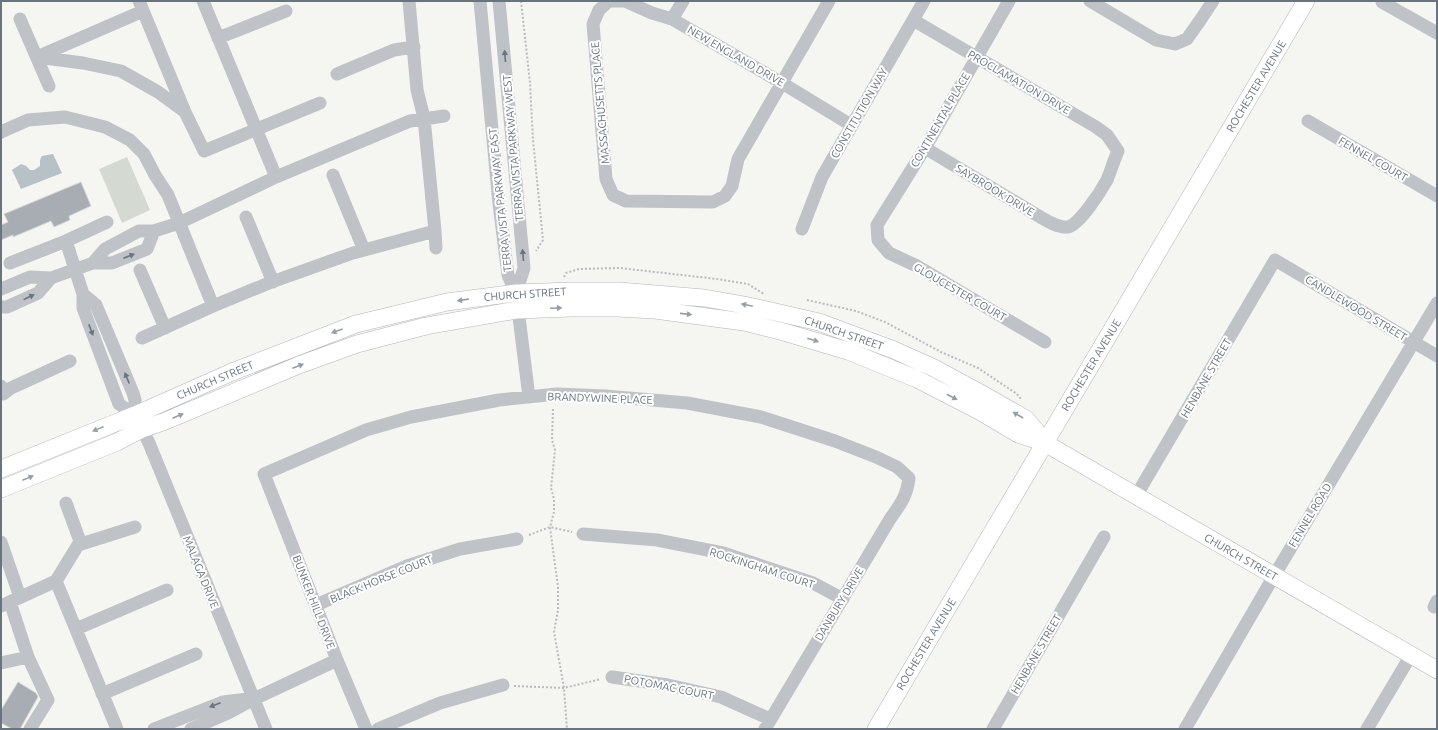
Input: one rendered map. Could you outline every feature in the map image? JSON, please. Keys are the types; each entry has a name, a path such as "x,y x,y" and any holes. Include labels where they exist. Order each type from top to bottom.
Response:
{"main road":[{"name":"ROCHESTER AVENUE","path":"876,729 1306,1"},
{"name":"CHURCH STREET","path":"1,469 138,422 232,372 356,324 447,302 516,293 572,290 619,291 704,298 744,305 819,322 894,350 934,368 1026,420 1045,443"},
{"name":"CHURCH STREET","path":"1,489 117,442 138,422 163,422 299,365 357,344 426,326 517,310 572,308 655,310 744,322 848,351 894,369 981,412 1018,434 1045,443 1437,670"}],"street":[{"path":"203,1 276,177"},
{"path":"409,1 418,90 424,118 436,248"},
{"name":"TERRA VISTA PARKWAY EAST","path":"480,1 499,204 508,275 516,293 529,397"},
{"name":"TERRA VISTA PARKWAY WEST","path":"499,1 524,268 516,293"},
{"name":"MASSACHUSETTS PLACE","path":"609,1 599,10 593,24 606,179 613,195 626,201 646,200 714,202 725,196 732,186 738,159 782,83"},
{"name":"NEW ENGLAND DRIVE","path":"614,1 625,1 652,13 672,19 851,125"},
{"path":"672,19 683,1"},
{"path":"782,83 829,1"},
{"name":"CONSTITUTION WAY","path":"802,229 822,177 924,1"},
{"name":"CONTINENTAL PLACE","path":"878,240 877,225 925,148 1009,1"},
{"path":"1090,1 1156,40 1175,44 1186,39 1213,1"},
{"path":"1382,2 1437,33"},
{"path":"37,57 141,6 185,112 204,151 320,103"},
{"path":"218,38 286,11"},
{"path":"20,19 49,86"},
{"name":"PROCLAMATION DRIVE","path":"913,20 1108,135 1118,151 1106,180 1081,219 1068,227"},
{"path":"337,74 394,50 414,47"},
{"path":"37,57 83,63 121,71 158,92 185,112"},
{"path":"93,263 105,249 119,240 139,231 154,232 179,223 276,177 405,123 424,118 444,116"},
{"path":"1,132 28,120 65,117 104,127 130,140 144,154 168,195 213,306"},
{"name":"FENNEL COURT","path":"1308,121 1437,196"},
{"name":"SAYBROOK DRIVE","path":"925,148 1042,218 1053,224 1068,227"},
{"path":"333,175 364,250"},
{"path":"246,217 273,282"},
{"path":"10,263 66,241 107,222"},
{"path":"142,338 213,306 273,282 364,250 434,231"},
{"path":"1,289 30,277 51,278 93,263 112,263 147,249 154,232"},
{"name":"GLOUCESTER COURT","path":"878,240 889,253 917,266 1045,342"},
{"path":"66,241 76,269"},
{"name":"CANDLEWOOD STREET","path":"1275,260 1437,356"},
{"name":"HENBANE STREET","path":"1136,496 1275,260"},
{"name":"MALAGA DRIVE","path":"76,269 84,294 96,305 130,386 135,400 138,422 266,729"},
{"path":"140,270 165,328"},
{"path":"1,307 8,307 38,293 51,278"},
{"name":"FENNEL ROAD","path":"1186,729 1274,576 1437,303"},
{"path":"2,392 70,361"},
{"name":"BRANDYWINE PLACE","path":"264,474 366,430 410,417 499,400 557,394 605,396 687,403 761,417 835,441 876,457 897,467 909,478"},
{"name":"BUNKER HILL DRIVE","path":"264,474 337,660 366,729"},
{"name":"DANBURY DRIVE","path":"768,724 890,519 904,500 908,488 909,478"},
{"path":"66,503 81,544"},
{"path":"10,602 56,581 78,545 135,527"},
{"name":"ROCKINGHAM COURT","path":"583,534 657,540 723,553 813,583 843,598"},
{"name":"HENBANE STREET","path":"994,729 1104,537"},
{"name":"BLACK HORSE COURT","path":"316,606 406,566 460,550 517,539"},
{"path":"1,542 10,602 28,657 48,700 30,729"},
{"path":"56,581 116,729"},
{"path":"76,629 168,590"},
{"path":"102,694 196,654"},
{"path":"1367,729 1411,655"},
{"path":"1,663 28,657"},
{"path":"191,729 228,713 254,699 337,660"},
{"name":"POTOMAC COURT","path":"612,677 668,685 721,697 768,724"},
{"path":"378,729 440,703 503,685"},
{"path":"154,729 223,702 254,699"}],"path":[{"path":"521,1 530,83 533,140 544,240 536,251"},
{"path":"563,278 566,273 579,268 620,268 702,277 748,284 764,294"},
{"path":"807,300 856,311 885,322 941,352 978,368 1017,394 1021,400"},
{"path":"553,409 552,440 555,450 551,488 554,499 554,512 550,527 558,587 558,610 554,632 564,688 567,729"},
{"path":"517,539 550,527 583,534"},
{"path":"503,685 564,688 612,677"}],"shaded area":[{"path":"53,154 62,173 21,189 12,170 21,164 30,170 34,170 40,166 42,156"},
{"path":"127,157 150,210 122,223 99,169"}],"building":[{"path":"81,182 91,206 69,216 70,220 54,227 51,221 13,237 13,235 1,240 1,225 8,222 4,214"},
{"path":"18,682 36,693 38,697 20,729 12,729 1,723 1,710"}]}
